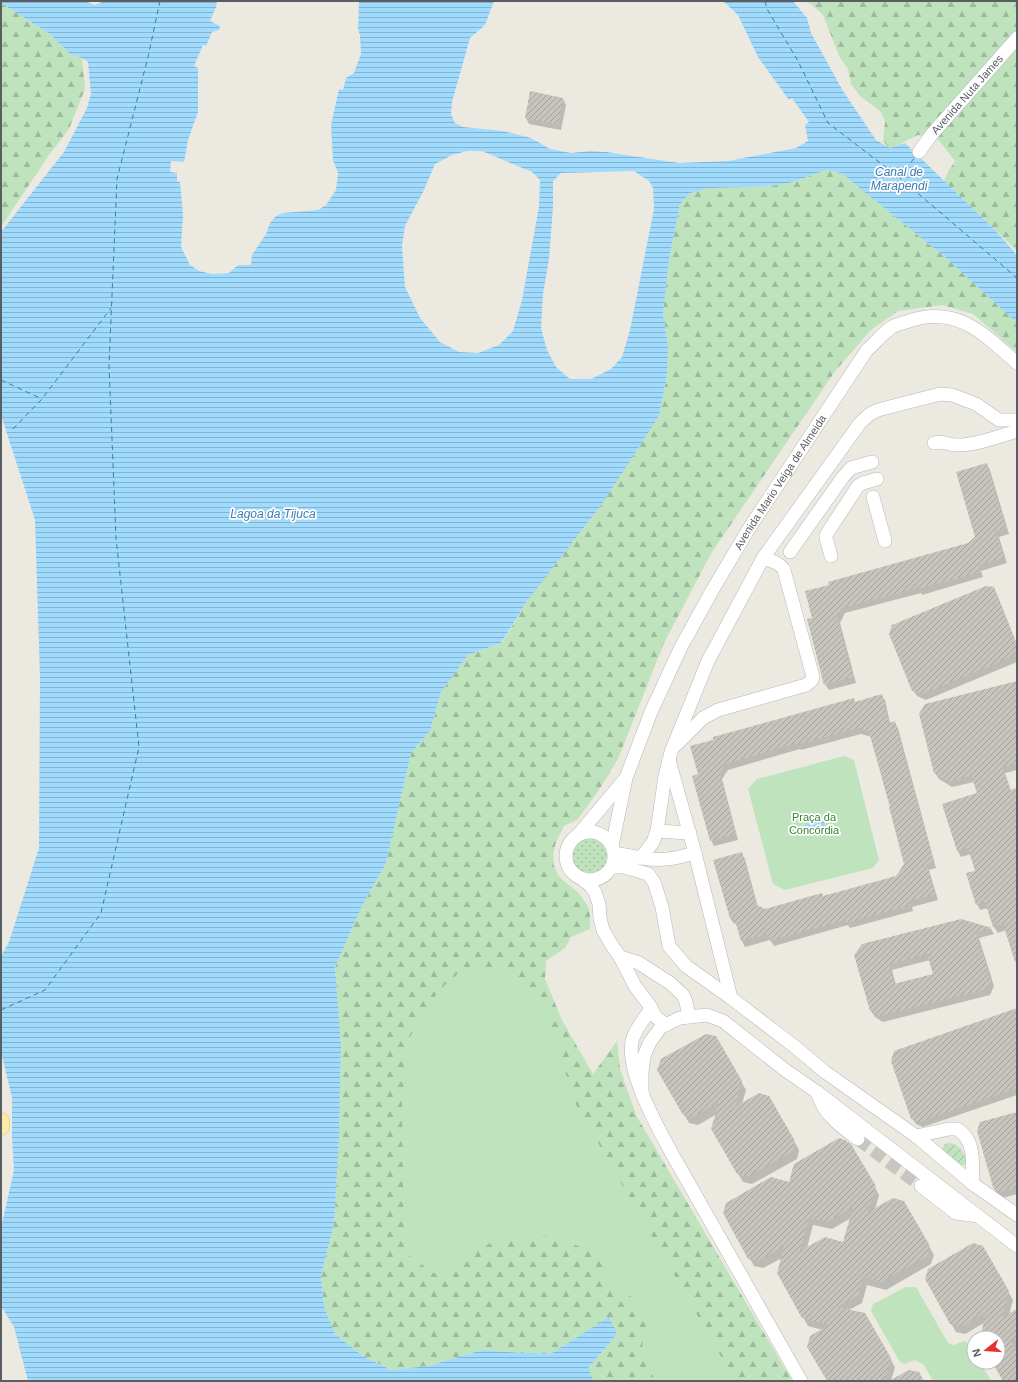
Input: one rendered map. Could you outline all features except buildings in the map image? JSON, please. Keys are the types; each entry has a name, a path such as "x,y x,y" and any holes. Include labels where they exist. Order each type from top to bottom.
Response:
{"main road":[{"path":"1,1121 1,1127"}],"street":[{"name":"Avenida Nuta James","path":"919,152 932,134 1017,38"},
{"name":"Avenida Mario Veiga de Almeida","path":"613,850 626,778 652,712 682,647 713,589 752,523 867,350 892,328 920,317 937,316 961,320 975,328 991,339 1017,363"},
{"path":"641,858 653,842 657,831 665,776 671,753 708,661 763,558 860,423 874,412 885,408 940,394 952,395 976,404 999,420 1016,426"},
{"path":"934,443 942,441 951,445 966,445 1016,426"},
{"path":"790,552 851,468 872,462"},
{"path":"831,556 826,535 858,486 877,479"},
{"path":"873,498 886,541"},
{"path":"671,753 703,718 718,710 806,685 813,677 784,570 776,562 763,558"},
{"path":"671,753 731,998"},
{"name":"Avenida Mario Veiga de Almeida","path":"579,834 626,778"},
{"path":"657,831 690,833"},
{"path":"599,904 614,860 613,850 608,840 602,835 594,832 586,832 579,834 572,839 565,854 566,863 570,870 590,885 595,892 599,904 603,930 620,957 635,986 650,1006 656,1017 666,1025"},
{"path":"613,850 641,858 660,860 695,853"},
{"path":"583,880 596,880 610,870 624,867 648,874 654,882 662,907 669,946 686,966 794,1046 825,1072 916,1136 973,1184 1014,1209"},
{"path":"620,957 639,963 670,984 683,995 689,1016"},
{"path":"650,1006 651,1009 637,1028 632,1039 631,1049 631,1058 642,1092 671,1152 801,1381"},
{"path":"642,1092 644,1056 650,1042 661,1027 680,1018 689,1016 707,1015 723,1021 785,1070 817,1092 1017,1246"},
{"path":"817,1092 824,1109 833,1120 858,1139"},
{"path":"916,1136 949,1129 957,1129 961,1132 965,1136 970,1146 973,1184"},
{"path":"920,1186 956,1214 978,1216"}],"green space":[{"path":"804,1 1017,1 1017,251 944,181 955,161 937,138 918,135 890,149 883,141 885,121 881,112 860,96 851,84 848,69 840,58 823,15 811,4"},
{"path":"1,3 50,34 70,54 82,58 85,89 69,129 49,155 1,227"},
{"path":"826,170 841,173 855,184 945,257 1017,323 1017,352 973,314 942,305 898,311 871,330 836,370 712,552 664,643 618,759 597,793 577,820 564,826 556,842 553,854 554,866 558,875 578,892 589,908 590,929 571,937 565,948 546,961 545,979 562,1020 593,1074 617,1041 620,1069 636,1115 792,1381 594,1381 587,1368 608,1318 552,1353 522,1353 482,1350 428,1366 391,1370 363,1356 335,1334 324,1306 321,1276 334,1224 339,1138 341,1046 335,967 362,906 386,863 411,753 430,731 441,692 468,655 502,643 527,601 659,416 667,375 668,346 663,314 669,260 680,204 690,193 709,188 777,185 793,182"},
{"name":"Praça da Concórdia","path":"844,756 854,760 879,860 873,868 785,890 773,884 748,789 757,779"},
{"path":"592,838 602,843 606,849 606,863 602,869 596,873 586,874 576,869 572,863 571,853 576,843 582,839"},
{"path":"466,967 505,971 548,1014 574,1101 735,1381 656,1381 641,1354 647,1318 628,1293 605,1288 607,1268 596,1253 553,1236 495,1240 437,1275 404,1252 402,1102 408,1040 439,990"},
{"path":"950,1143 962,1150 967,1164 959,1166 942,1150 945,1144"},
{"path":"906,1287 916,1287 948,1343 954,1345 964,1341 966,1342 966,1370 985,1370 991,1381 933,1381 924,1365 915,1360 904,1364 900,1362 871,1311 873,1304"}],"water":[{"name":"Lagoa da Tijuca","path":"1,1 85,1 95,5 104,1 217,1 210,21 220,26 219,30 212,32 206,46 203,45 194,66 198,68 198,112 188,140 184,162 171,161 170,172 177,173 177,181 180,182 183,215 181,247 190,265 199,271 212,274 229,273 238,265 251,265 252,255 266,234 270,223 276,216 283,213 318,210 326,205 336,190 338,173 333,160 331,125 339,89 343,90 346,78 354,73 361,54 360,35 358,29 359,1 494,1 485,25 470,38 452,102 451,114 455,123 463,127 503,131 531,138 550,149 571,153 590,151 606,152 679,163 728,161 796,148 808,141 805,125 809,122 792,98 789,100 758,57 738,15 723,1 793,1 807,18 811,33 843,91 876,140 890,148 905,143 994,229 1017,255 1017,323 945,257 841,173 826,170 793,182 777,185 709,188 690,193 680,204 669,260 663,314 668,346 667,375 659,416 602,504 527,601 501,643 468,655 441,692 430,731 411,753 386,863 362,906 335,967 341,1046 339,1138 334,1224 321,1276 324,1306 335,1334 363,1356 391,1370 428,1366 482,1350 522,1353 552,1353 609,1317 617,1334 588,1368 594,1381 28,1381 14,1327 1,1306 1,1228 14,1170 12,1098 1,1052 1,956 9,942 39,848 40,678 35,520 1,415 1,232 64,152 87,108 91,94 88,62 82,58 70,54 50,34 1,3","holes":["467,151 482,151 532,172 540,180 539,207 522,300 513,331 499,345 478,353 459,352 440,342 420,318 405,287 402,246 405,226 423,192 435,164 452,155","634,171 649,181 653,188 654,209 630,330 622,357 611,369 591,379 570,379 556,367 547,350 541,328 543,294 549,259 553,207 553,181 561,173"]},
{"path":"821,814 826,829 808,834 804,819"}],"ferry route":[{"path":"1,1010 45,990 101,913 139,747 116,538 109,365 117,179 148,57 160,1"},
{"path":"765,1 767,9 798,61 828,123 900,178 1017,278"},
{"path":"900,177 915,157"},
{"path":"13,429 42,399 111,308"},
{"path":"1,380 42,399"}],"tunnel":[{"path":"858,1139 921,1186"}],"water label":[{"name":"Canal de Marapendi","path":"899,179"}]}
